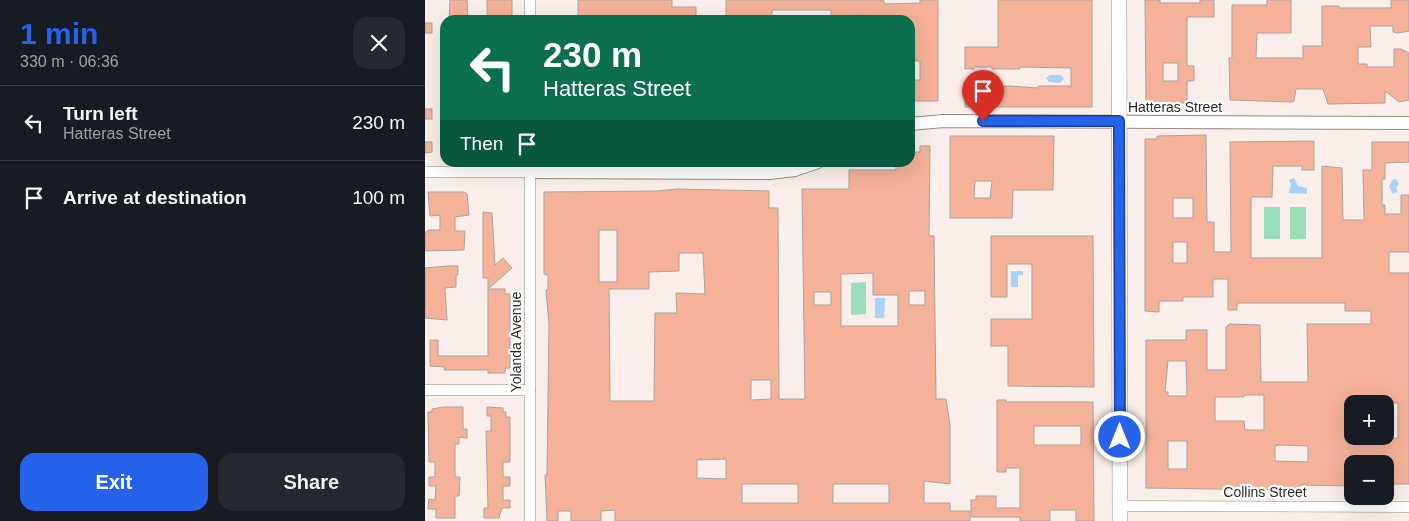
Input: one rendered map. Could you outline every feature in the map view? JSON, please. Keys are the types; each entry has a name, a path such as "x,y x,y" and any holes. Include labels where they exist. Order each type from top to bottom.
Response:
{"main road":[{"path":"1119,0 1120,513"}],"street":[{"path":"530,0 530,15"},
{"name":"Hatteras Street","path":"915,124 944,121 1409,123"},
{"path":"425,172 529,167 770,173 804,167"},
{"name":"Yolanda Avenue","path":"529,167 530,521"},
{"path":"425,390 530,390"},
{"name":"Collins Street","path":"1120,513 1409,507"}],"green space":[{"path":"1264,207 1280,207 1280,239 1264,239"},
{"path":"1290,207 1306,207 1306,239 1290,239"},
{"path":"866,282 866,314 851,315 851,283"}],"water":[{"path":"1050,75 1061,75 1064,79 1060,83 1049,82 1046,78"},
{"path":"1294,178 1298,186 1307,188 1307,194 1289,193 1291,185 1289,180"},
{"path":"1396,179 1399,184 1396,188 1398,191 1393,194 1389,187 1392,180"},
{"path":"1011,271 1023,271 1023,275 1018,275 1018,287 1011,287"},
{"path":"875,298 885,298 884,318 875,318"}],"building":[{"path":"450,0 467,0 468,15 449,15"},
{"path":"487,0 512,0 512,15 487,15"},
{"path":"578,0 672,0 672,7 696,7 696,15 578,15"},
{"path":"726,0 883,0 885,4 920,3 920,0 938,0 938,101 915,101 915,80 920,80 920,61 915,61 915,15 831,15 831,10 772,10 772,15 726,15"},
{"path":"998,0 1092,0 1092,107 965,107 965,86 974,86 974,88 1010,86 1038,88 1038,86 1071,86 1071,68 1020,67 1020,69 992,69 992,67 974,67 974,69 965,69 965,47 998,47"},
{"path":"1145,0 1160,0 1160,3 1200,3 1200,0 1214,0 1214,17 1187,17 1187,64 1188,66 1194,66 1194,81 1187,81 1187,103 1146,103","holes":["1163,63 1178,63 1178,81 1163,81"]},
{"path":"1267,0 1291,0 1291,33 1257,33 1256,58 1303,58 1303,46 1322,46 1322,6 1339,6 1339,8 1391,8 1391,0 1409,0 1409,31 1398,33 1393,32 1393,26 1370,26 1371,47 1358,47 1358,64 1367,64 1367,67 1394,67 1394,49 1401,49 1409,53 1409,100 1399,102 1385,91 1385,103 1328,104 1323,89 1296,89 1294,101 1292,102 1230,100 1229,58 1232,58 1232,5 1267,5"},
{"path":"425,23 432,23 432,33 425,33"},
{"path":"425,109 432,109 432,119 425,119"},
{"path":"1206,135 1207,222 1214,222 1214,252 1231,252 1230,142 1314,141 1314,170 1302,170 1302,166 1273,166 1272,197 1251,197 1251,258 1322,258 1322,166 1342,168 1343,220 1364,220 1363,170 1372,170 1372,142 1409,142 1409,162 1385,163 1385,179 1382,179 1382,205 1385,205 1385,214 1401,214 1401,195 1409,195 1409,252 1389,252 1389,273 1409,273 1409,484 1394,484 1394,455 1344,455 1344,486 1300,485 1299,488 1279,490 1146,488 1146,340 1186,340 1186,330 1207,330 1207,370 1226,370 1226,327 1229,324 1260,325 1261,382 1308,382 1307,324 1371,324 1371,311 1345,311 1345,303 1237,303 1237,310 1228,310 1228,279 1213,279 1213,297 1183,297 1183,301 1159,301 1159,312 1145,311 1145,139 1157,139 1157,136","holes":["1173,198 1193,198 1193,218 1173,218","1173,242 1187,242 1187,263 1173,263","1168,361 1186,361 1187,396 1168,396 1168,392 1165,392","1244,395 1264,395 1264,430 1245,430 1244,421 1215,421 1215,397 1244,397","1168,441 1187,441 1187,469 1168,469","1275,446 1308,446 1308,462 1275,461"]},
{"path":"950,136 1054,136 1053,190 1013,190 1012,218 950,218","holes":["975,181 992,181 990,198 974,198"]},
{"path":"425,142 432,142 432,152 425,153"},
{"path":"920,146 930,146 929,236 934,236 936,399 946,399 950,425 950,484 924,481 924,503 950,503 950,511 970,511 970,521 615,521 615,510 601,511 601,521 571,521 571,511 558,511 558,521 547,521 545,475 547,475 549,324 546,290 548,290 548,275 544,274 544,192 656,191 677,189 769,191 769,208 778,208 779,399 805,399 802,189 849,189 849,170 896,170 896,167 915,167 915,152 920,152","holes":["599,230 617,230 617,282 599,282","679,253 703,253 705,294 676,293 677,313 655,313 654,401 610,401 609,289 649,289 649,272 679,271","873,273 873,295 898,295 898,326 841,326 841,274","909,291 925,291 925,305 909,305","814,292 831,292 831,305 814,305","751,380 771,380 771,399 751,400","726,459 726,479 697,478 697,460","742,484 798,484 798,503 742,503","833,484 889,484 889,503 833,503"]},
{"path":"428,192 464,192 467,194 469,215 455,217 455,231 465,231 464,250 425,251 425,232 428,232 428,230 440,230 440,215 430,216"},
{"path":"483,212 492,213 495,265 503,258 512,268 488,289 488,278 483,278"},
{"path":"991,236 1093,236 1094,387 1008,386 1008,346 991,346 991,319 1032,319 1032,264 1007,264 1007,297 991,297"},
{"path":"458,266 458,275 456,275 456,287 445,288 447,320 425,318 425,268"},
{"path":"488,289 505,289 505,294 510,294 510,368 505,368 505,373 488,373 488,370 444,370 445,367 430,366 430,340 438,340 438,356 488,356"},
{"path":"997,400 1006,400 1006,402 1093,402 1094,521 1076,521 1076,510 1050,510 1050,521 1020,521 1020,517 971,517 971,500 976,500 976,496 996,496 996,508 1020,508 1020,468 1006,468 1006,472 997,472","holes":["1034,426 1081,426 1081,445 1034,445"]},
{"path":"463,407 463,429 467,429 467,438 459,437 459,444 455,444 455,477 460,477 459,496 455,496 455,518 436,518 436,509 428,509 429,499 435,500 436,486 429,486 429,477 435,477 435,462 429,462 428,412 432,412 432,409"},
{"path":"487,407 503,408 503,412 506,412 506,417 510,417 510,462 503,462 503,477 510,477 510,486 503,486 503,500 510,500 510,508 502,508 499,518 484,518 484,508 488,508 486,431 491,431 491,416 487,416"}],"route":[{"path":"983,121 1119,121 1120,437"}]}
